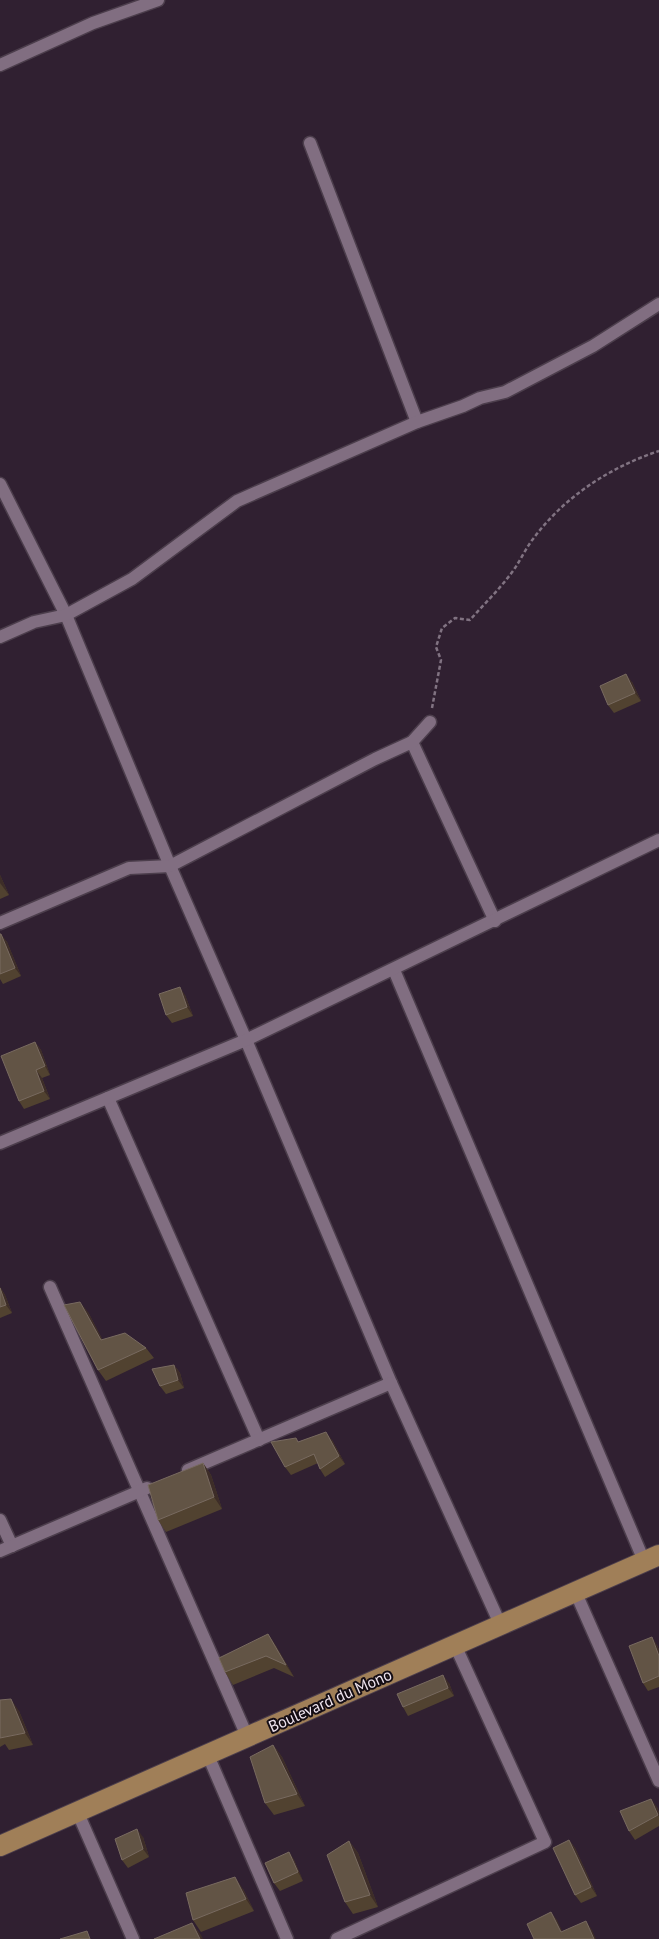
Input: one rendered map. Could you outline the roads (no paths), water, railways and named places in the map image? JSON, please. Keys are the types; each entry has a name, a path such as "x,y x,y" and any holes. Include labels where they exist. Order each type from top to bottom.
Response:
{"main road":[{"name":"Boulevard du Mono","path":"0,1846 652,1558"}],"street":[{"path":"0,65 93,23 158,0"},
{"path":"310,143 417,422"},
{"path":"0,637 34,622 66,615 132,579 237,502 417,422 480,398 505,392 593,346 659,304"},
{"path":"0,484 66,615 170,866 246,1040 390,1384 500,1626"},
{"path":"0,923 129,868 170,866 375,759 412,742 430,722"},
{"path":"412,742 494,920"},
{"path":"0,1143 246,1040 394,970 659,840"},
{"path":"394,970 652,1558"},
{"path":"108,1098 259,1440"},
{"path":"50,1287 247,1736"},
{"path":"174,1476 390,1384"},
{"path":"0,1520 6,1548 156,1484"},
{"path":"575,1591 659,1781"},
{"path":"337,1939 545,1842 455,1645"},
{"path":"207,1753 287,1939"},
{"path":"77,1812 133,1939"}]}
